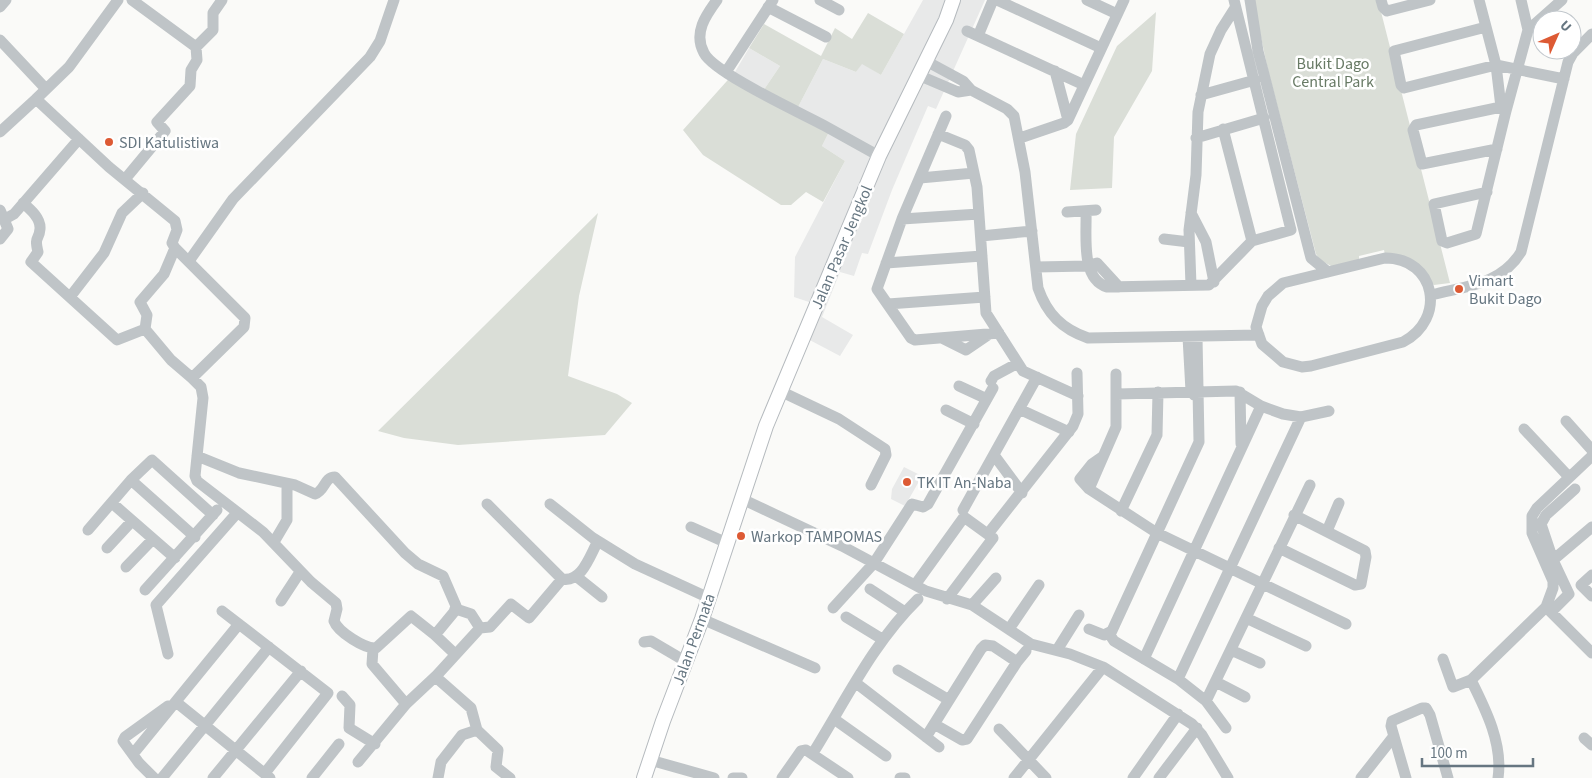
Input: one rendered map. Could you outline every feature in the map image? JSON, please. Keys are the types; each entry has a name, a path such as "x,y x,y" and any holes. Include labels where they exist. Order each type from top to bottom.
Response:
{"main road":[{"name":"Jalan Pasar Jengkol","path":"742,499 753,460 780,391 879,156 926,61 953,0"},
{"name":"Jalan Permata","path":"644,778 685,661 702,619 742,499"}],"street":[{"path":"0,7 6,0"},
{"path":"1,128 36,99 69,67 118,0"},
{"path":"126,178 164,131 157,122 190,86 191,70 197,60 196,47 132,0"},
{"path":"196,47 214,30 214,13 222,0"},
{"path":"189,261 233,199 370,56 380,41 394,0"},
{"path":"717,0 703,22 701,44 708,60 726,72 879,156"},
{"path":"820,0 839,10"},
{"path":"978,36 993,0"},
{"path":"998,0 1101,48"},
{"path":"1087,0 1117,14"},
{"path":"1020,138 1068,120 1124,0"},
{"path":"1250,0 1258,51 1311,258 1328,272"},
{"path":"1381,0 1383,7 1387,11 1430,0"},
{"path":"1479,0 1496,66 1504,109"},
{"path":"1487,192 1434,204 1442,241 1447,244 1476,234 1487,192 1497,149 1504,109 1528,30 1521,0"},
{"path":"1528,30 1562,0"},
{"path":"726,72 771,4 826,37"},
{"path":"1036,268 1097,263 1119,287 1209,285 1252,241 1289,231 1292,228 1235,4"},
{"path":"1191,285 1188,242 1196,175 1196,138 1201,95 1210,54 1220,30 1235,4"},
{"path":"1486,27 1394,50 1401,85 1404,88 1496,66 1564,79"},
{"path":"967,31 1084,85"},
{"path":"1432,295 1494,279 1513,264 1521,252 1570,58 1592,34"},
{"path":"0,40 46,89"},
{"path":"926,61 963,81 971,90 1012,111 1020,138 1038,288 1044,305 1055,319 1071,332 1088,338 1259,335"},
{"path":"1055,71 1068,120"},
{"path":"918,75 958,92 971,90"},
{"path":"1201,95 1255,80"},
{"path":"36,99 79,140 126,178 175,222 177,230 172,243 175,248 243,314 246,321 244,327 192,378"},
{"path":"1497,149 1422,164 1413,130 1416,125 1504,109"},
{"path":"946,116 902,219 877,289 911,338 915,340 994,334"},
{"path":"1196,138 1264,118"},
{"path":"1223,129 1252,241"},
{"path":"938,134 964,145 968,150 974,173 979,214 986,312 994,334 1023,371 1078,396"},
{"path":"0,239 8,229 2,215 14,214 79,140"},
{"path":"920,178 974,173"},
{"path":"70,298 104,253 122,213 143,193"},
{"path":"23,202 36,215 40,229 35,240 38,252 31,262 117,340 145,329"},
{"path":"1067,212 1091,210 1088,265"},
{"path":"1191,213 1206,242 1214,282"},
{"path":"902,219 979,214"},
{"path":"981,236 1032,231"},
{"path":"1164,239 1188,242"},
{"path":"175,248 164,274 140,302 147,315 145,329 171,360 201,387 203,398 195,476 197,481 274,542 300,572 336,603 337,609 334,621 336,626 372,649"},
{"path":"886,263 982,256"},
{"path":"1302,279 1311,258"},
{"path":"1385,258 1396,258 1406,261 1420,273 1432,295 1429,314 1424,325 1410,339 1403,342 1311,366 1302,367 1283,362 1262,344 1256,327 1268,296 1283,283 1328,272 1385,258"},
{"path":"888,304 985,297"},
{"path":"1088,629 1104,635 1110,632 1199,442 1192,337"},
{"path":"832,608 874,563 912,504 923,507 928,504 987,399 994,376 1018,364"},
{"path":"991,530 1069,432 1078,414 1077,373"},
{"path":"1116,374 1116,426 1102,457 1092,464 1080,479 1089,489 1158,533 1346,624"},
{"path":"962,510 1037,377"},
{"path":"959,386 987,399"},
{"path":"780,391 839,419 885,449 886,455 871,485"},
{"path":"1121,511 1157,435 1158,392"},
{"path":"1240,392 1241,449"},
{"path":"1117,394 1240,392 1261,406 1282,414 1301,417 1329,411"},
{"path":"1144,659 1193,549 1261,406"},
{"path":"1020,409 1069,432"},
{"path":"946,410 974,424"},
{"path":"1178,679 1229,566 1301,417"},
{"path":"1566,421 1592,450"},
{"path":"1524,429 1569,477"},
{"path":"994,455 1022,493"},
{"path":"197,456 239,473 287,484 315,494 321,490 328,479 335,477 405,553 418,564 443,576 456,609"},
{"path":"1548,610 1553,580 1530,526 1532,516 1592,456"},
{"path":"88,530 131,480 150,462 155,461 212,515"},
{"path":"131,480 195,537"},
{"path":"274,542 287,520 287,484"},
{"path":"1206,701 1310,485"},
{"path":"1570,594 1553,560 1543,534 1542,520 1575,489"},
{"path":"742,499 874,563 915,586 947,599 972,605 1031,644 1058,650 1103,667 1197,728 1228,778"},
{"path":"112,503 175,558"},
{"path":"145,590 195,537 223,503"},
{"path":"1327,531 1339,503"},
{"path":"487,504 562,579 569,580 577,577 598,541"},
{"path":"550,504 598,541 635,564 709,598"},
{"path":"168,654 156,605 237,513"},
{"path":"1279,548 1360,586 1366,557 1365,552 1294,515"},
{"path":"915,586 964,517 993,538 947,599"},
{"path":"107,548 132,521"},
{"path":"691,527 727,543"},
{"path":"1553,560 1592,528"},
{"path":"126,567 153,539"},
{"path":"281,601 300,572"},
{"path":"1443,659 1452,687 1471,680 1548,610 1592,575"},
{"path":"577,577 602,597"},
{"path":"972,605 996,578"},
{"path":"358,762 375,744 406,704 437,675 480,628 490,628 512,604 530,618 562,579"},
{"path":"1009,629 1039,585"},
{"path":"1581,585 1592,596"},
{"path":"870,589 905,612"},
{"path":"813,753 882,639 918,599"},
{"path":"456,609 471,614 480,628"},
{"path":"435,635 456,609"},
{"path":"1548,610 1592,653"},
{"path":"175,703 269,777 328,693 222,611"},
{"path":"1058,650 1079,615"},
{"path":"372,649 378,647 411,616 455,654"},
{"path":"846,617 882,639"},
{"path":"1246,618 1306,646"},
{"path":"702,619 815,668"},
{"path":"133,754 239,624"},
{"path":"1110,632 1114,641 1178,679 1206,701 1226,728"},
{"path":"644,642 651,641 685,661"},
{"path":"926,737 985,645 993,646 1017,662"},
{"path":"162,778 269,647"},
{"path":"372,649 372,664 406,704"},
{"path":"1231,650 1260,663"},
{"path":"934,724 962,740 967,739 1026,651"},
{"path":"1014,778 1103,667"},
{"path":"898,670 949,700"},
{"path":"214,778 301,671"},
{"path":"437,675 438,679 471,708 477,730 498,750 496,767 510,778"},
{"path":"1471,680 1494,735 1497,751 1498,778"},
{"path":"1216,682 1245,697"},
{"path":"856,683 939,747"},
{"path":"342,696 350,705 349,728 375,744"},
{"path":"154,778 123,741 165,707 175,703"},
{"path":"1406,778 1394,736 1392,721 1426,708 1430,714 1448,778"},
{"path":"1133,778 1178,714"},
{"path":"834,719 886,756"},
{"path":"1159,778 1197,728"},
{"path":"999,729 1046,778"},
{"path":"438,778 441,762 462,735 477,730"},
{"path":"1361,778 1394,736"},
{"path":"312,778 339,744"},
{"path":"782,778 801,751 806,750 848,778"},
{"path":"650,760 714,778"},
{"path":"733,778 742,778"}],"shaded area":[{"path":"923,0 985,0 936,109 928,106 892,190 868,254 862,253 854,276 840,272 822,317 853,335 840,356 804,337 815,304 794,297 795,257 845,161 822,146 830,130 796,111 823,59 856,72 862,63 881,75"},
{"path":"749,48 780,66 763,91 735,72"},
{"name":"TK IT An-Naba","path":"904,467 922,476 905,506 891,499 892,489"}],"green space":[{"name":"Bukit Dago Central Park","path":"1253,0 1378,0 1450,283 1434,285 1385,255 1384,250 1359,256 1359,260 1333,267 1320,260 1316,254 1268,70"},
{"path":"1156,12 1152,71 1114,137 1112,188 1070,190 1076,134 1117,46"},
{"path":"868,13 904,34 881,75 862,64 856,72 823,59 796,111 830,130 822,146 845,161 823,202 806,192 791,205 781,205 703,155 683,130 735,72 763,91 780,66 749,48 764,24 821,56 835,28 852,39"},
{"path":"598,213 579,296 568,376 617,394 632,403 605,435 458,445 404,438 378,431"}],"place":[{"name":"SDI Katulistiwa","path":"109,142"},
{"name":"Vimart Bukit Dago","path":"1459,289"},
{"name":"TK IT An-Naba","path":"907,482"},
{"name":"Warkop TAMPOMAS","path":"741,536"}]}
